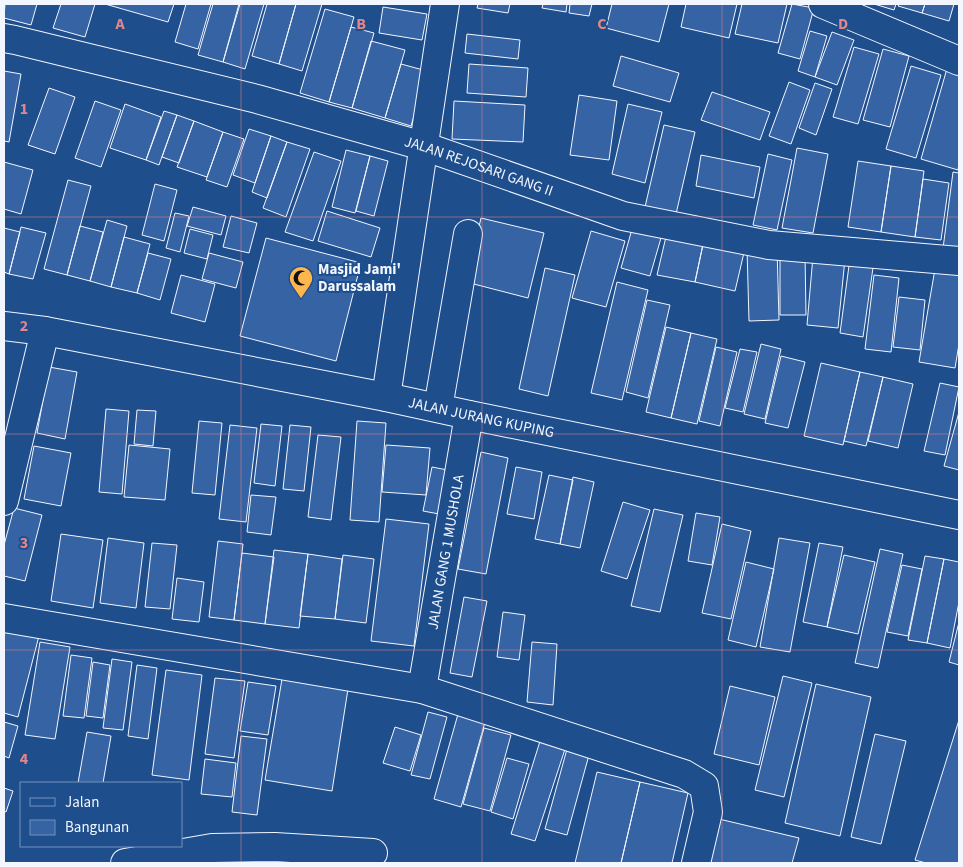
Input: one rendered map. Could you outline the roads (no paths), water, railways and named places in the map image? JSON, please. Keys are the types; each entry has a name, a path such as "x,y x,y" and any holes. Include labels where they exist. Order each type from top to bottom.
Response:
{"street":[{"path":"386,397 444,4"},
{"path":"823,4 959,61"},
{"name":"JALAN REJOSARI GANG II","path":"4,38 256,99 423,146 623,216 769,246 959,261"},
{"path":"438,408 468,234"},
{"name":"JALAN JURANG KUPING","path":"4,326 45,331 386,397 469,416 959,515"},
{"path":"4,501 45,331"},
{"name":"JALAN GANG 1 MUSHOLA","path":"422,689 469,416"},
{"path":"4,618 422,689 684,774 704,786 708,812 696,863"},
{"path":"125,863 212,848 275,847 373,853"}],"place":[{"name":"Masjid Jami' Darussalam","path":"301,299"}]}
